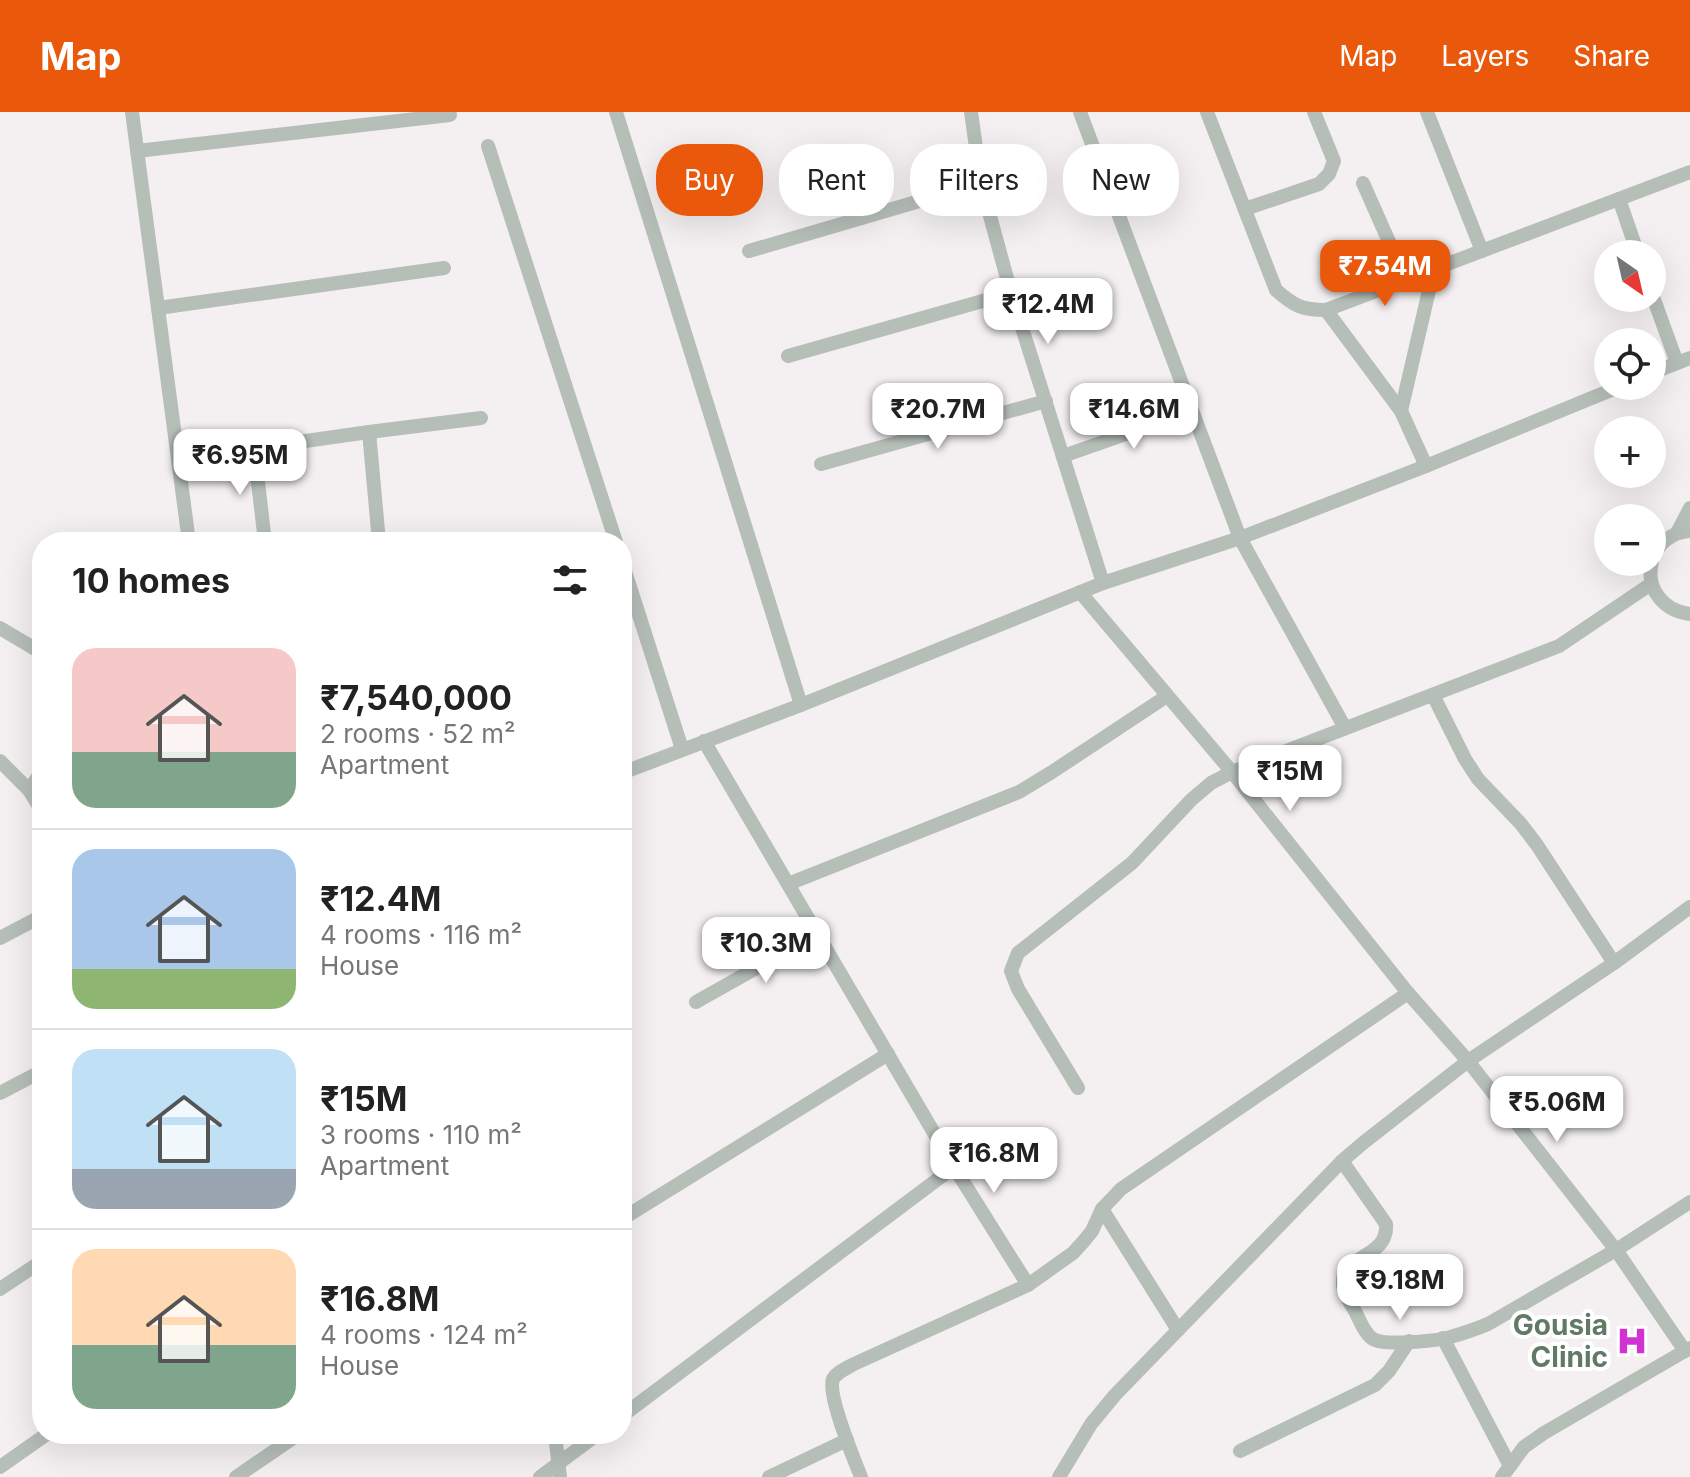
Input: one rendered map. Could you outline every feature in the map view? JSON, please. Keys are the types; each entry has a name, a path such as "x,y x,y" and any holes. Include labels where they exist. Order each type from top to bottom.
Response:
{"street":[{"path":"132,112 188,532"},
{"path":"616,112 801,705"},
{"path":"972,112 976,144"},
{"path":"1080,112 1240,538 1345,728"},
{"path":"1207,112 1276,290 1292,304 1307,310 1326,310 1690,172"},
{"path":"1245,209 1319,184 1329,174 1334,161 1314,112"},
{"path":"1427,112 1482,251"},
{"path":"137,151 450,115"},
{"path":"488,146 613,532"},
{"path":"1363,183 1406,280"},
{"path":"1619,199 1633,240"},
{"path":"749,251 910,204"},
{"path":"990,216 1011,293 1103,583"},
{"path":"158,308 444,268"},
{"path":"1401,411 1434,269"},
{"path":"788,356 1011,293"},
{"path":"1326,310 1401,411 1426,466"},
{"path":"1660,312 1683,361"},
{"path":"632,769 801,705 1103,583 1240,538 1594,397"},
{"path":"821,464 1046,401"},
{"path":"1063,456 1192,411"},
{"path":"178,459 481,418"},
{"path":"369,432 378,532"},
{"path":"254,448 264,532"},
{"path":"1666,540 1684,531 1690,508"},
{"path":"1650,576 1658,597 1668,607 1690,614"},
{"path":"1078,1088 1018,989 1011,971 1018,953 1132,863 1191,800 1211,783 1232,772 1559,646 1651,584"},
{"path":"1080,592 1232,772 1408,993 1468,1061 1616,1250 1688,1350 1544,1433 1524,1447 1506,1472 1443,1338"},
{"path":"632,593 682,749"},
{"path":"0,628 32,647"},
{"path":"1433,695 1478,779 1537,845 1614,963"},
{"path":"788,884 1019,792 1167,696"},
{"path":"704,741 954,1167 1028,1285"},
{"path":"0,761 32,795"},
{"path":"29,790 32,786"},
{"path":"1059,1477 1091,1424 1115,1395 1342,1161 1468,1061 1614,963 1690,907"},
{"path":"0,938 32,921"},
{"path":"696,1002 817,934"},
{"path":"861,1477 833,1396 833,1379 841,1371 1028,1285 1073,1253 1092,1231 1102,1209 1121,1189 1408,993"},
{"path":"632,1213 888,1054"},
{"path":"0,1093 32,1076"},
{"path":"1342,1161 1386,1224 1387,1234 1381,1245 1348,1268 1343,1280 1344,1290 1365,1330 1373,1339 1385,1343 1443,1338 1488,1324 1616,1250 1690,1202"},
{"path":"632,1408 954,1167"},
{"path":"1102,1209 1178,1330"},
{"path":"0,1289 32,1268"},
{"path":"1240,1451 1375,1385 1389,1371 1409,1341"},
{"path":"769,1477 847,1440"},
{"path":"0,1467 33,1444"},
{"path":"236,1477 284,1444"},
{"path":"556,1444 559,1470"},
{"path":"540,1477 559,1470 587,1444"}],"place":[{"name":"Gousia Clinic","path":"1632,1341"}]}
